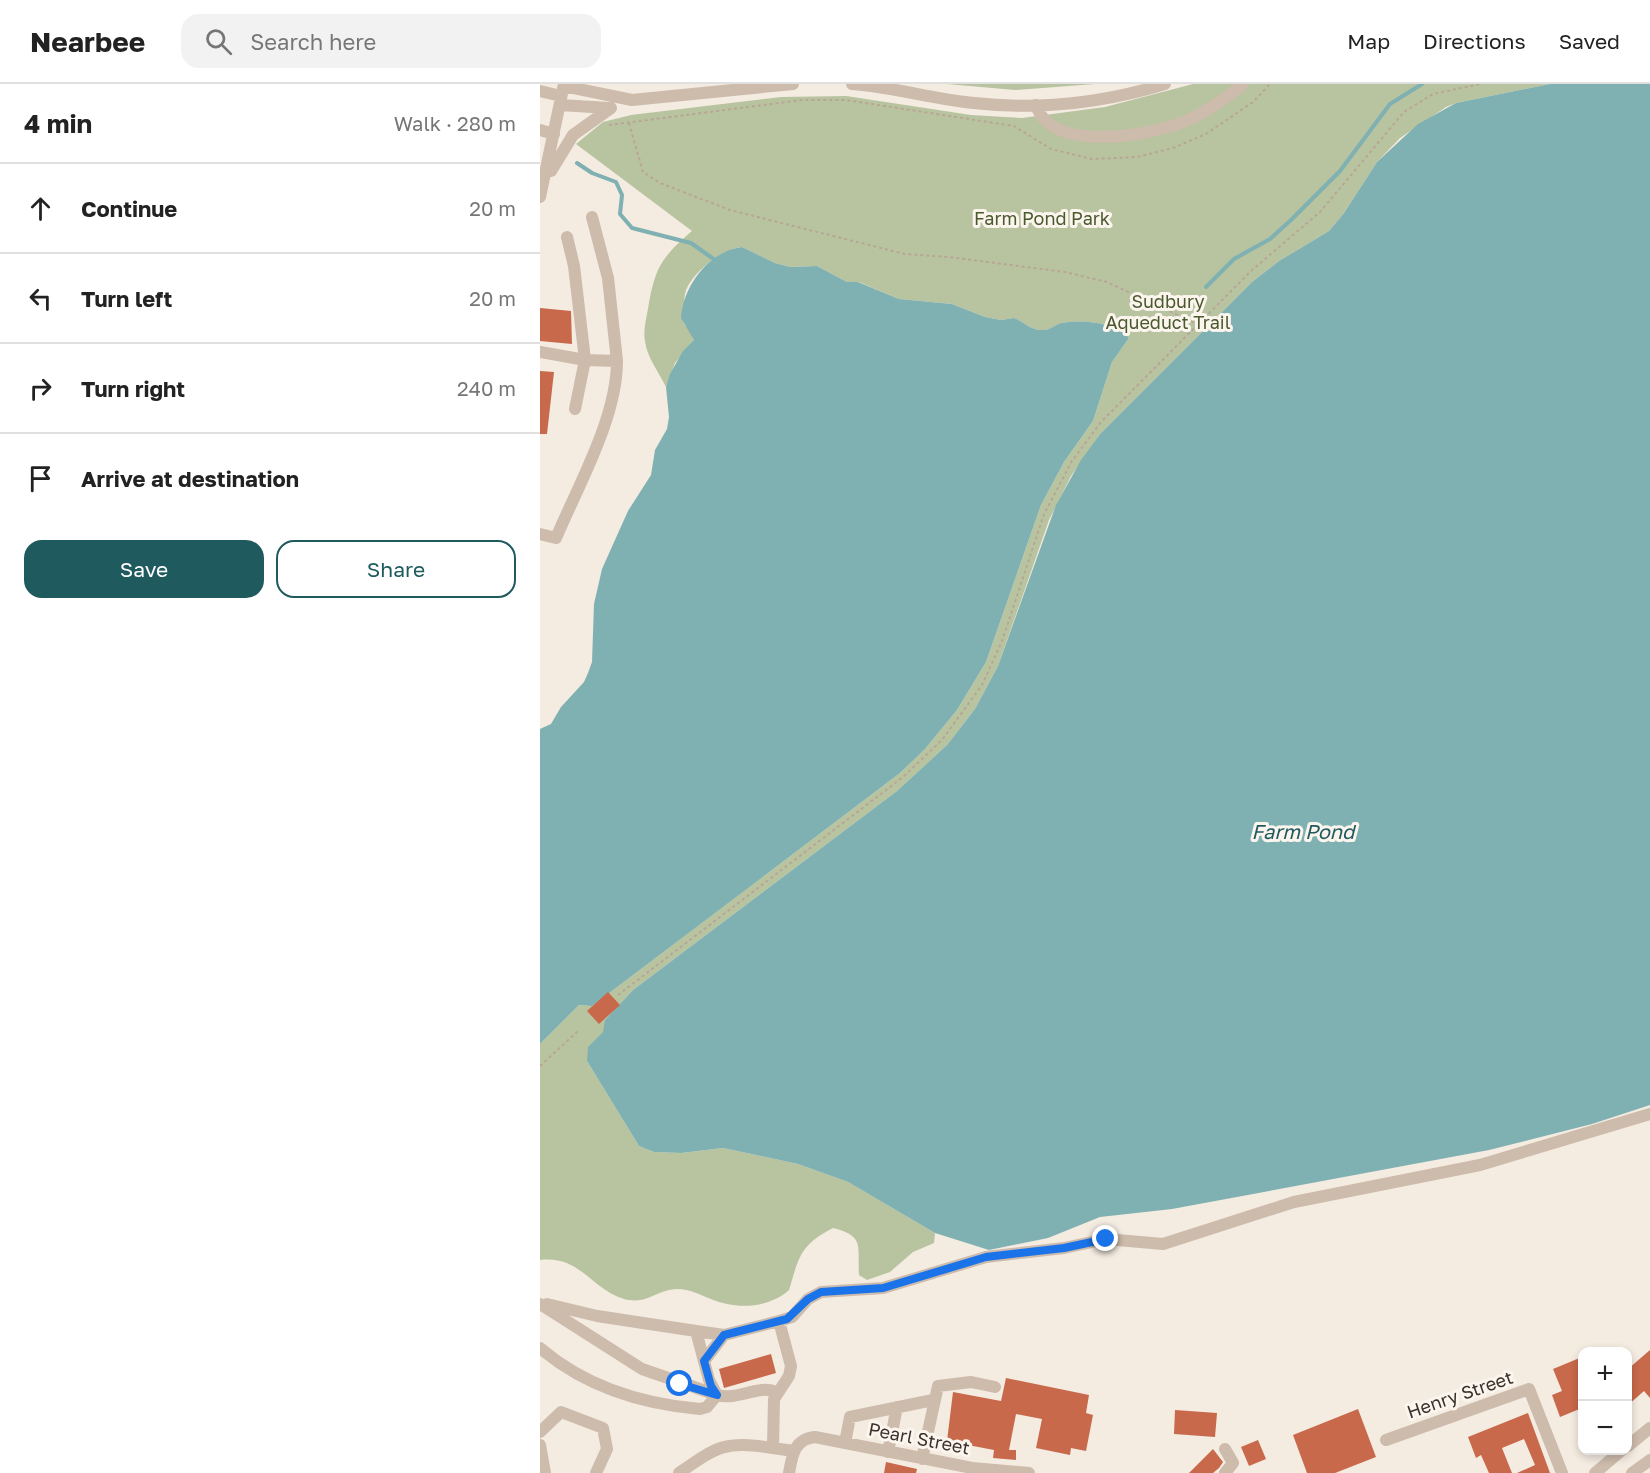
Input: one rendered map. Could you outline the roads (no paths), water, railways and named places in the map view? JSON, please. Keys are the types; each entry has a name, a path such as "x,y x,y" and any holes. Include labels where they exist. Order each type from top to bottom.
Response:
{"street":[{"path":"592,84 611,102"},
{"path":"540,91 611,102 793,84"},
{"path":"852,84 972,103 1036,105 1103,98 1165,84"},
{"path":"1036,105 1041,117 1057,129 1078,135 1118,137 1154,131 1188,120 1243,84"},
{"path":"562,93 611,102"},
{"path":"540,196 544,161 554,134 562,93"},
{"path":"540,196 559,155 573,135 611,102"},
{"path":"540,130 554,134"},
{"path":"540,534 556,538 604,425 617,376 608,278 592,217"},
{"path":"567,237 574,266 585,360 575,409"},
{"path":"540,352 585,360 617,361"},
{"path":"540,1303 597,1316 724,1335 792,1317 808,1299 821,1292 883,1288 986,1257 1064,1248 1106,1239 1163,1244 1294,1202 1500,1160 1650,1114"},
{"path":"540,1303 642,1369 717,1395 735,1397 768,1389 777,1392"},
{"path":"773,1448 773,1402 777,1392 789,1376 791,1366 779,1321"},
{"path":"696,1330 711,1386 717,1395"},
{"path":"704,1361 724,1335"},
{"path":"540,1348 585,1379 628,1396 700,1409 707,1407 717,1395"},
{"path":"922,1459 933,1400 938,1386 971,1382 995,1387"},
{"name":"Henry Street","path":"1386,1440 1529,1389 1562,1473"},
{"path":"845,1443 850,1417 933,1400"},
{"path":"888,1452 897,1407"},
{"path":"540,1432 561,1412 603,1428 607,1449 596,1473"},
{"path":"1632,1443 1650,1428"},
{"name":"Pearl Street","path":"794,1451 803,1441 815,1437 988,1472 1029,1473"},
{"path":"679,1473 703,1457 730,1444 794,1451 789,1473"},
{"path":"540,1445 545,1473"},
{"path":"1225,1449 1233,1463 1225,1473"},
{"path":"1595,1473 1616,1455"},
{"path":"1632,1473 1650,1460"}],"water":[{"name":"Farm Pond","path":"1550,84 1650,84 1650,1105 1592,1124 1489,1150 1172,1209 1100,1217 1048,1238 989,1250 935,1233 848,1182 798,1164 723,1148 681,1153 654,1152 639,1146 587,1061 588,1047 603,1032 605,1020 633,990 897,791 947,745 975,709 998,666 1056,505 1081,460 1101,433 1252,282 1279,261 1329,231 1344,213 1377,162 1418,124 1456,103"},
{"path":"742,247 775,263 790,267 817,266 847,282 858,282 899,299 952,304 985,317 1001,320 1014,318 1039,330 1046,330 1069,322 1097,323 1116,328 1129,338 1112,362 1093,421 1064,462 1041,505 986,662 957,710 925,749 900,773 592,1006 579,1005 540,1044 540,729 551,724 561,707 584,682 592,662 594,604 602,569 628,511 651,475 655,450 667,429 669,417 666,387 670,374 683,351 694,340 681,318 687,294 692,283 709,263 719,255"}],"waterway":[{"path":"1206,287 1234,259 1270,239 1291,220 1340,171 1390,104 1422,84"},
{"path":"577,163 592,173 616,182 622,195 620,214 632,228 691,243 715,260"}],"park label":[{"name":"Farm Pond Park","path":"1042,219"},
{"name":"Sudbury Aqueduct Trail","path":"1168,312"}]}
